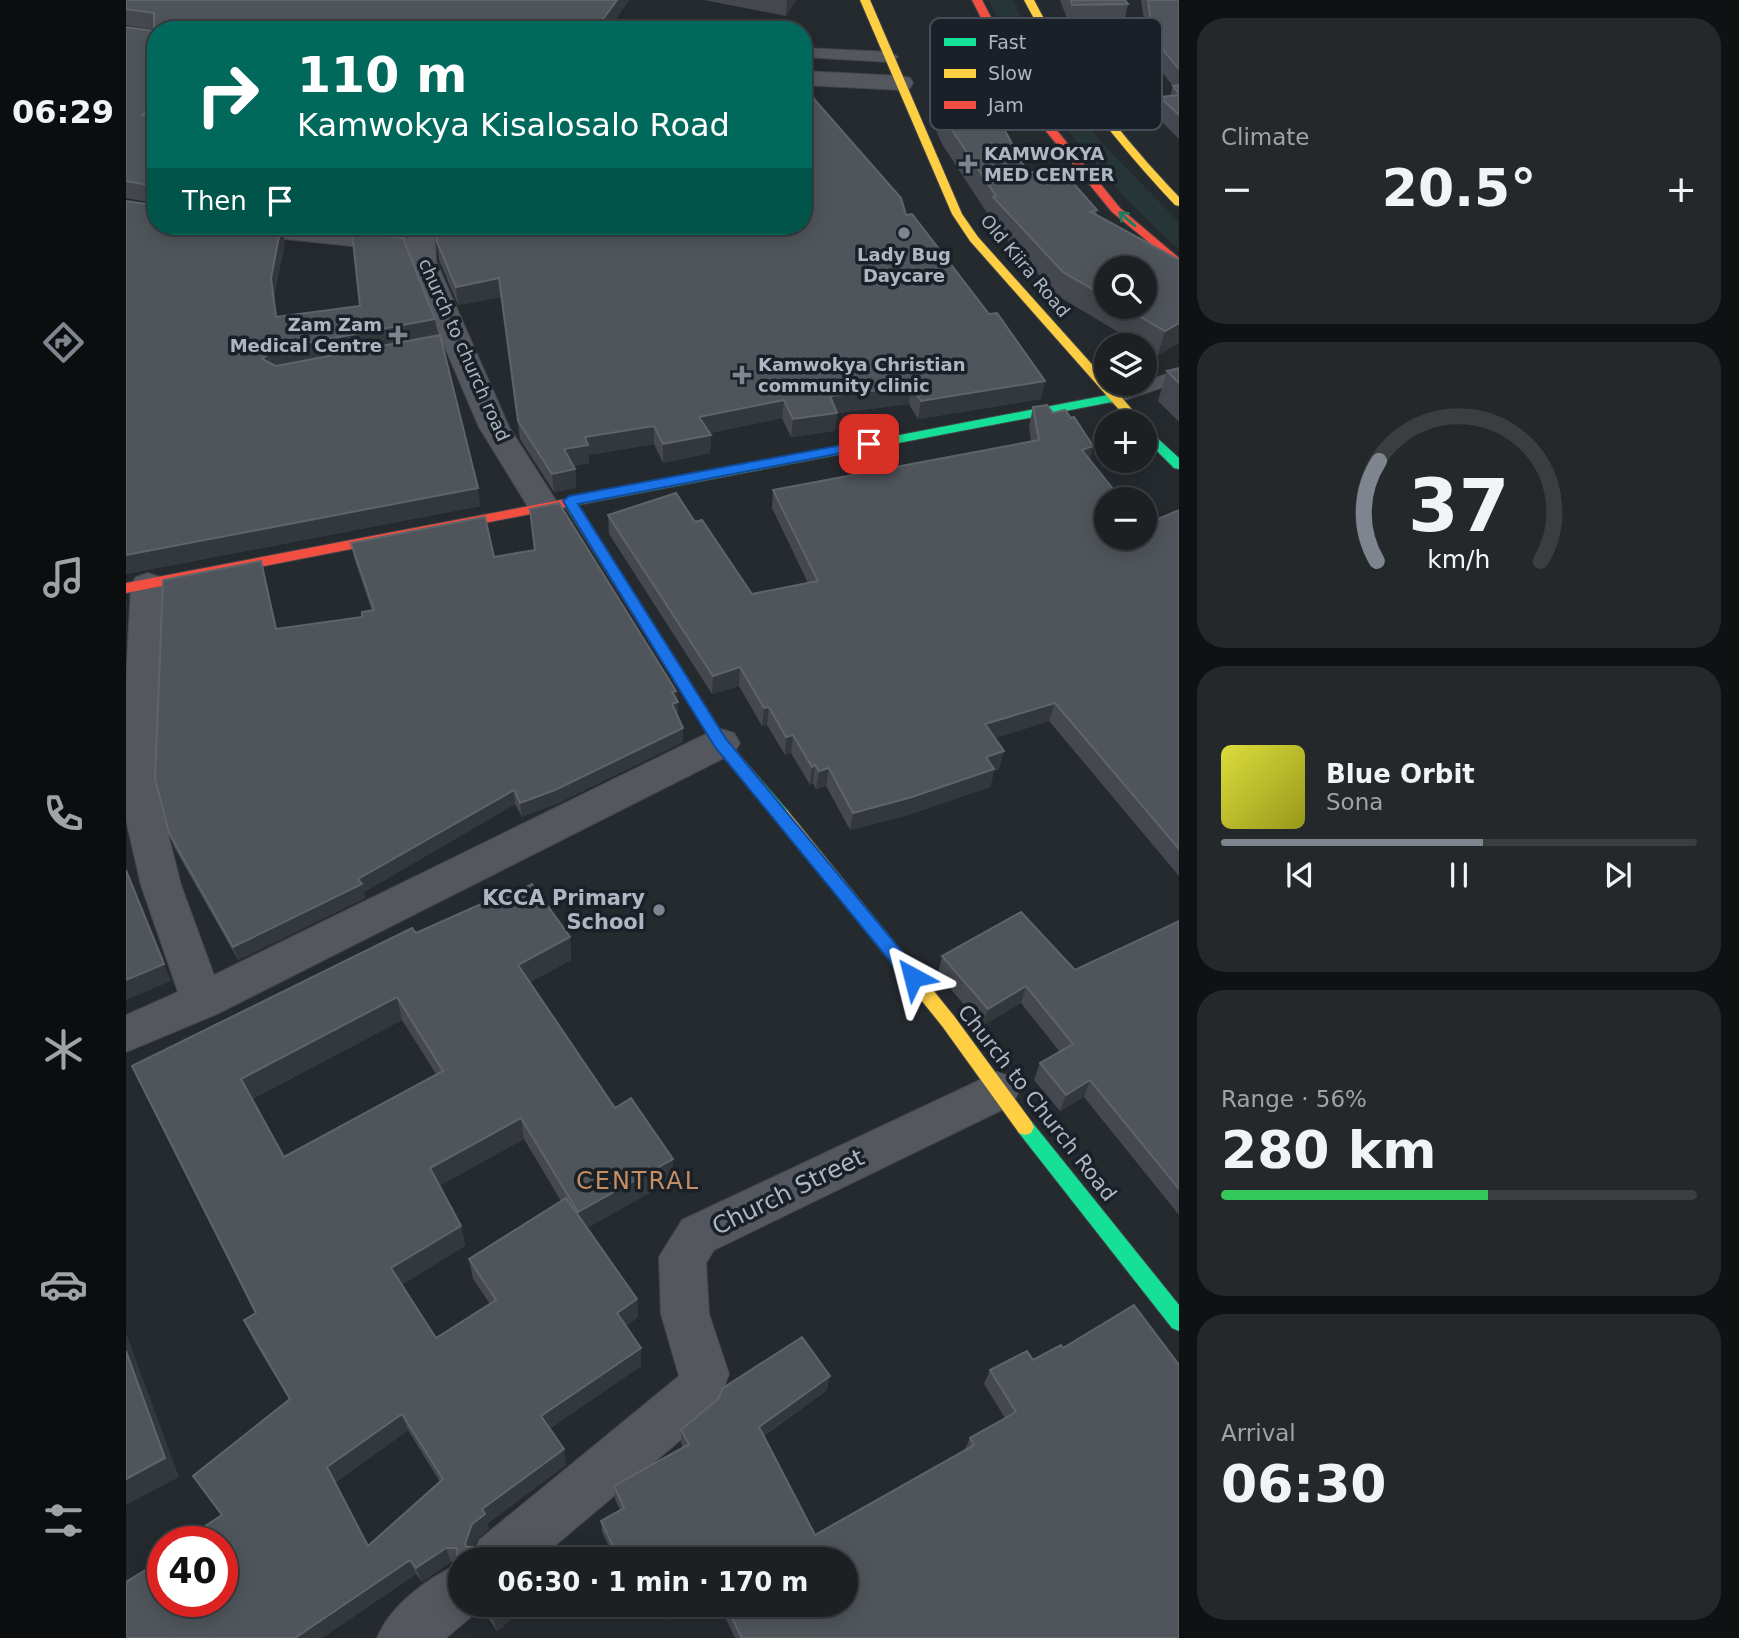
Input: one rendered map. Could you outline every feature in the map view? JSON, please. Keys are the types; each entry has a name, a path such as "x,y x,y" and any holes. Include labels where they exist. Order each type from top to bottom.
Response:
{"street":[{"name":"Old Kiira Road","path":"865,0 945,188 974,239 1125,410"},
{"path":"977,0 988,18"},
{"path":"1029,0 1036,18"},
{"path":"812,78 901,83"},
{"path":"1050,130 1116,210 1179,264"},
{"path":"1111,130 1179,203"},
{"path":"403,235 421,236"},
{"name":"church to church road","path":"421,236 422,261 450,343 494,427 556,504"},
{"path":"202,1001 161,885 139,794 137,586 1113,398"},
{"path":"1157,443 1179,465"},
{"name":"Church to Church Road","path":"556,504 721,743 826,868 948,1021 997,1091 1179,1321"},
{"path":"126,1034 202,1001 721,743"},
{"name":"Church Street","path":"512,1547 697,1393 704,1374 685,1314 681,1257 698,1235 997,1091"},
{"path":"404,1638 448,1601"}],"lane":[{"path":"812,53 890,57"},
{"path":"1113,398 1179,376"}],"shaded area":[{"path":"989,0 1013,0 1022,18 997,18"},
{"path":"1067,130 1092,130 1179,222 1179,249 1136,209"}],"building":[{"path":"126,0 617,0 602,21 154,21 154,13 126,9"},
{"path":"1071,0 1125,0 1128,4 1072,5"},
{"path":"1148,0 1179,0 1179,69 1162,49 1162,18 1150,18"},
{"path":"126,27 147,30 147,111 142,115 147,115 147,185 126,181"},
{"path":"812,92 814,99 901,198 906,215 912,214 989,314 997,313 1045,381 921,401 911,386 830,396 837,413 793,419 784,400 699,417 711,435 663,444 654,426 585,437 588,445 564,449 575,469 552,474 518,421 499,278 456,287 437,235 812,235"},
{"path":"1179,95 1179,115 1162,99"},
{"path":"952,130 1005,130 1028,173 1060,168 1097,210 1091,212 1179,260 1179,323 1165,331 1144,319 1157,319 1157,256 1094,256 1094,290 1063,272 993,197 996,196"},
{"path":"126,201 147,204 147,235 279,235 271,278 276,317 360,306 352,235 403,238 435,319 275,349 262,359 276,366 440,335 478,488 126,555"},
{"path":"1179,368 1179,383 1167,371"},
{"path":"1047,405 1053,413 1065,410 1071,418 1074,417 1093,446 1082,450 1094,465 1094,473 1100,473 1111,487 1094,487 1094,550 1157,550 1157,519 1179,510 1179,849 1055,703 985,724 1004,751 986,757 994,769 912,797 853,813 829,768 819,771 815,765 812,767 793,735 786,737 769,707 764,708 740,667 713,676 608,515 676,493 695,522 702,520 752,594 818,581 773,490 1039,440 1033,407"},
{"path":"559,503 676,691 672,692 678,702 672,704 683,728 555,790 520,803 514,790 358,879 362,884 233,947 169,833 155,779 163,580 261,561 276,629 362,617 362,612 374,610 351,543 485,517 494,557 535,550 530,509"},
{"path":"126,870 164,964 126,980"},
{"path":"532,884 570,937 518,965 615,1108 631,1098 673,1159 578,1212 521,1118 430,1168 461,1226 391,1268 436,1338 496,1300 469,1259 566,1198 637,1299 617,1313 641,1348 541,1416 564,1449 482,1509 485,1514 472,1524 465,1544 467,1547 448,1547 416,1568 410,1560 295,1638 126,1638 126,1582 147,1569 147,1617 238,1617 238,1526 205,1526 222,1515 193,1476 290,1399 244,1320 256,1313 132,1066 412,928 416,933 490,900 493,905","holes":["397,997 443,1071 284,1157 241,1079","402,1414 443,1479 368,1546 327,1467"]},
{"path":"1021,912 1075,970 1179,921 1179,1189 1090,1080 1066,1095 1040,1063 1073,1044 1026,986 988,1009 942,956"},
{"path":"1134,1305 1179,1365 1179,1638 742,1638 731,1617 858,1617 858,1547 613,1547 601,1521 624,1508 614,1486 689,1444 681,1430 718,1399 723,1388 802,1337 830,1376 759,1427 815,1535 974,1445 970,1438 1016,1412 990,1370 1027,1351 1033,1360 1061,1345 1063,1348"},
{"path":"126,1351 165,1458 126,1479"}],"traffic: fast":[{"path":"582,500 1113,398"},
{"path":"1157,443 1179,465"},
{"path":"569,501 721,743 781,814"},
{"path":"1025,1127 1179,1321"}],"traffic: slow":[{"path":"865,0 957,214 974,239 1126,410"},
{"path":"1029,0 1038,18"},
{"path":"1113,130 1179,203"},
{"path":"781,814 948,1021 1025,1127"}],"traffic: jam":[{"path":"977,0 986,18"},
{"path":"1051,130 1116,210 1179,264"},
{"path":"126,588 582,500"}],"place":[{"name":"KAMWOKYA MED CENTER","path":"968,164"},
{"name":"Lady Bug Daycare","path":"904,233"},
{"name":"Zam Zam Medical Centre","path":"398,335"},
{"name":"Kamwokya Christian community clinic","path":"742,375"},
{"name":"KCCA Primary School","path":"659,910"}],"district":[{"name":"CENTRAL","path":"638,1181"}],"route":[{"path":"869,444 569,501 721,743 913,977"}]}
